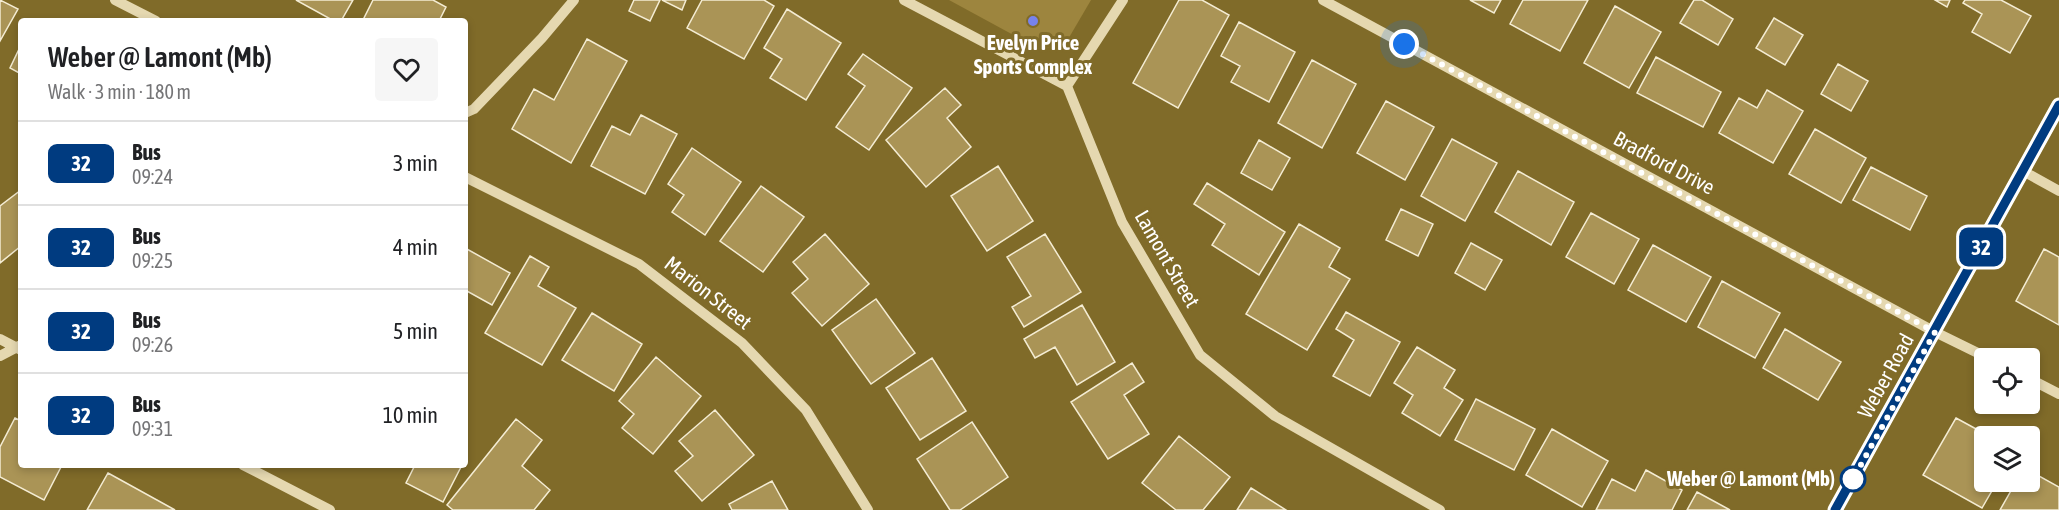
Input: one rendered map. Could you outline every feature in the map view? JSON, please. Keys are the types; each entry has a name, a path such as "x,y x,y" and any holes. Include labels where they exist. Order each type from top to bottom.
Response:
{"main road":[{"name":"Weber Road","path":"1835,510 2059,105"}],"street":[{"path":"115,0 150,18"},
{"path":"468,112 474,109 542,38 574,0"},
{"path":"904,0 1067,86 1123,0"},
{"name":"Bradford Drive","path":"1323,0 1974,351"},
{"name":"Lamont Street","path":"1067,86 1122,222 1200,355 1275,416 1440,510"},
{"path":"2023,171 2059,191"},
{"name":"Marion Street","path":"468,178 639,264 742,343 806,410 868,510"},
{"path":"0,339 18,348"},
{"path":"0,356 18,348"},
{"path":"2040,384 2059,394"},
{"path":"249,468 330,510"}],"shaded area":[{"name":"Evelyn Price Sports Complex","path":"949,0 1091,0 1067,41 1041,50"}],"building":[{"path":"0,0 18,9 0,41"},
{"path":"296,0 353,0 343,18 329,18"},
{"path":"373,0 433,0 446,7 440,18 364,18"},
{"path":"634,0 660,0 650,21 629,11"},
{"path":"662,0 686,0 682,10"},
{"path":"702,0 764,0 774,6 744,59 687,28"},
{"path":"1179,0 1202,0 1229,15 1178,108 1133,83"},
{"path":"1470,0 1501,0 1494,13"},
{"path":"1523,0 1588,0 1560,51 1510,24"},
{"path":"1694,0 1702,0 1733,19 1718,45 1680,23"},
{"path":"1935,0 1950,0 1947,7"},
{"path":"1965,0 2001,0 2031,16 2010,53 1972,32 1982,14 1963,3"},
{"path":"1615,6 1661,32 1629,88 1584,63"},
{"path":"787,9 841,43 806,100 770,78 782,59 764,48"},
{"path":"1774,18 1803,35 1785,65 1756,48"},
{"path":"1239,22 1295,52 1269,102 1231,82 1240,66 1221,56"},
{"path":"587,39 627,61 571,163 512,129 534,89 554,100"},
{"path":"18,51 18,72 10,68"},
{"path":"863,54 912,88 869,150 836,127 865,86 848,74"},
{"path":"1656,57 1721,92 1703,127 1637,93"},
{"path":"1312,60 1356,84 1322,148 1278,123"},
{"path":"1838,64 1868,81 1851,111 1821,94"},
{"path":"945,88 961,105 947,118 971,147 926,187 886,140"},
{"path":"1767,90 1803,111 1773,163 1719,133 1739,98 1757,108"},
{"path":"1386,101 1434,127 1405,180 1357,153"},
{"path":"641,115 677,134 645,194 591,166 612,126 630,135"},
{"path":"1815,129 1866,158 1841,203 1789,174"},
{"path":"1452,139 1497,163 1465,221 1421,196"},
{"path":"1259,140 1290,158 1272,190 1241,173"},
{"path":"692,148 741,182 705,235 672,212 684,195 668,184"},
{"path":"998,166 1033,221 987,251 951,196"},
{"path":"1871,167 1927,196 1910,230 1853,200"},
{"path":"1518,171 1574,202 1551,245 1495,212"},
{"path":"1207,183 1285,232 1259,275 1212,245 1225,224 1194,204"},
{"path":"761,186 804,217 763,272 720,241"},
{"path":"18,192 18,248 0,263 0,206"},
{"path":"1401,209 1433,224 1418,256 1386,240"},
{"path":"1591,213 1639,239 1614,284 1566,257"},
{"path":"1299,224 1340,248 1329,267 1350,279 1307,350 1246,314"},
{"path":"825,234 869,284 822,326 792,293 808,279 793,262"},
{"path":"1045,234 1081,292 1024,327 1012,307 1031,296 1007,257"},
{"path":"1471,243 1502,260 1485,290 1455,273"},
{"path":"1653,245 1711,277 1686,322 1628,290"},
{"path":"2044,249 2059,257 2059,325 2016,301"},
{"path":"468,250 510,273 492,305 468,292"},
{"path":"530,256 549,267 538,286 576,308 542,365 485,333"},
{"path":"1722,281 1780,313 1755,358 1698,327"},
{"path":"876,299 915,353 871,384 832,330"},
{"path":"1082,305 1115,362 1077,385 1055,347 1035,358 1024,339"},
{"path":"1346,312 1400,342 1370,396 1333,376 1354,340 1336,329"},
{"path":"592,313 642,344 614,391 562,360"},
{"path":"1785,329 1841,362 1818,400 1763,368"},
{"path":"1417,347 1455,370 1444,388 1463,400 1440,436 1402,413 1413,395 1394,383"},
{"path":"656,357 701,396 653,454 622,428 634,414 619,401"},
{"path":"932,358 966,411 920,440 886,388"},
{"path":"1132,363 1144,382 1124,395 1149,434 1108,459 1071,402"},
{"path":"1476,399 1535,429 1514,470 1455,440"},
{"path":"715,410 754,455 702,501 675,471 693,456 679,441"},
{"path":"15,418 18,420 18,468 60,468 44,500 0,477 0,447"},
{"path":"1956,418 1974,428 1974,492 1991,492 1982,508 1923,475"},
{"path":"516,419 542,440 522,466 550,490 534,510 453,510 447,505"},
{"path":"972,422 1008,477 960,510 950,510 917,459"},
{"path":"1552,429 1608,461 1582,507 1526,475"},
{"path":"1179,436 1230,477 1203,510 1176,510 1142,483"},
{"path":"414,468 460,468 443,502 406,483"},
{"path":"1646,470 1682,490 1672,510 1596,510 1612,479 1635,491"},
{"path":"108,473 175,510 87,510"},
{"path":"2040,477 2059,487 2059,510 2000,510 2010,492 2040,492"},
{"path":"772,481 788,510 732,510 729,504"},
{"path":"1251,488 1286,510 1237,510"},
{"path":"1697,492 1730,510 1687,510"}],"bus line":[{"name":"32","path":"1835,510 2059,105"}],"place":[{"name":"Evelyn Price Sports Complex","path":"1033,21"},
{"name":"Weber @ Lamont (Mb)","path":"1853,479"}],"route":[{"path":"1404,44 1935,332 1853,479"}]}
